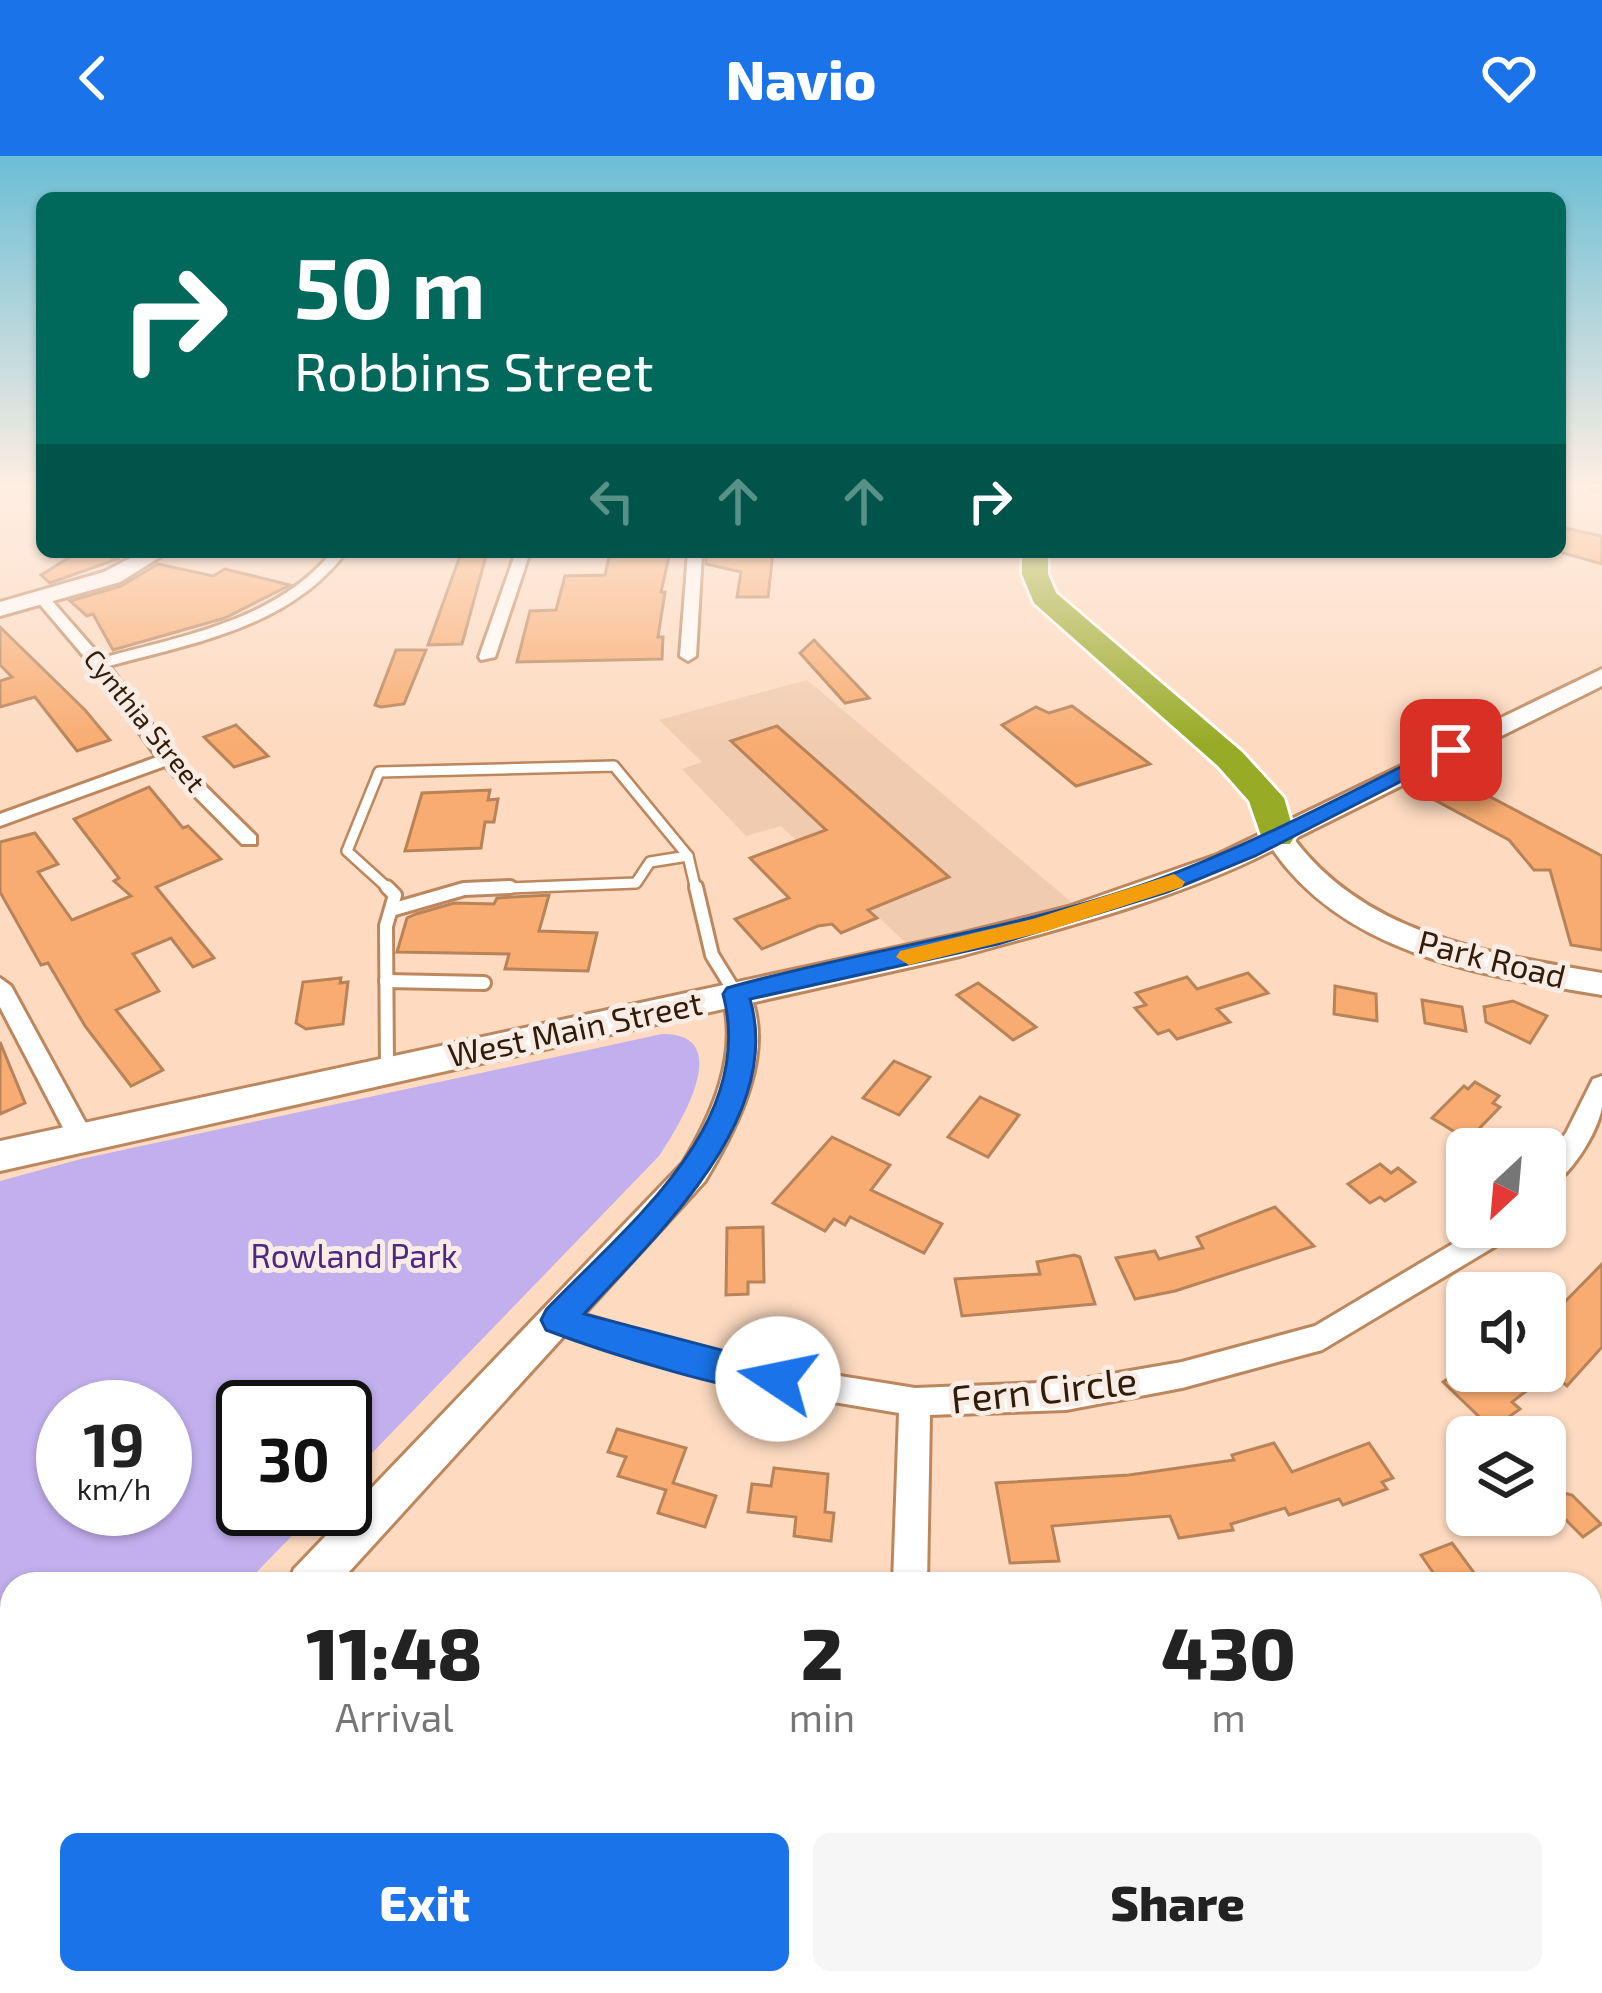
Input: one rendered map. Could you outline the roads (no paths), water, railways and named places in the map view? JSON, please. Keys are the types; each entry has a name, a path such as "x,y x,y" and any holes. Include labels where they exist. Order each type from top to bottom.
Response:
{"highway":[{"path":"1035,573 1044,597 1230,759 1266,798 1277,836"}],"main road":[{"path":"0,609 124,573"},
{"name":"West Main Street","path":"0,1156 1058,920 1215,866 1602,676"},
{"name":"Park Road","path":"1277,836 1302,874 1407,939 1491,965 1602,984"}],"street":[{"path":"99,664 226,626 274,606 322,573"},
{"path":"487,657 516,573"},
{"path":"688,656 694,573"},
{"name":"Cynthia Street","path":"42,598 99,664 168,759 249,841"},
{"path":"0,820 168,759"},
{"path":"0,986 80,1136"},
{"path":"320,1572 687,1182 710,1147 727,1106 741,1052 742,1017 736,994"},
{"path":"1566,1152 1602,1085"},
{"name":"Fern Circle","path":"558,1320 733,1372 915,1402 1066,1396 1182,1375 1322,1337 1469,1248"},
{"path":"910,1572 915,1402"}],"lane":[{"path":"387,1070 386,926 395,895 347,851 379,772 614,766 688,856 712,955 736,994"},
{"path":"391,910 464,889 636,884 650,862 688,856"},
{"path":"386,981 484,983"}],"park label":[{"name":"Rowland Park","path":"354,1256"}]}
